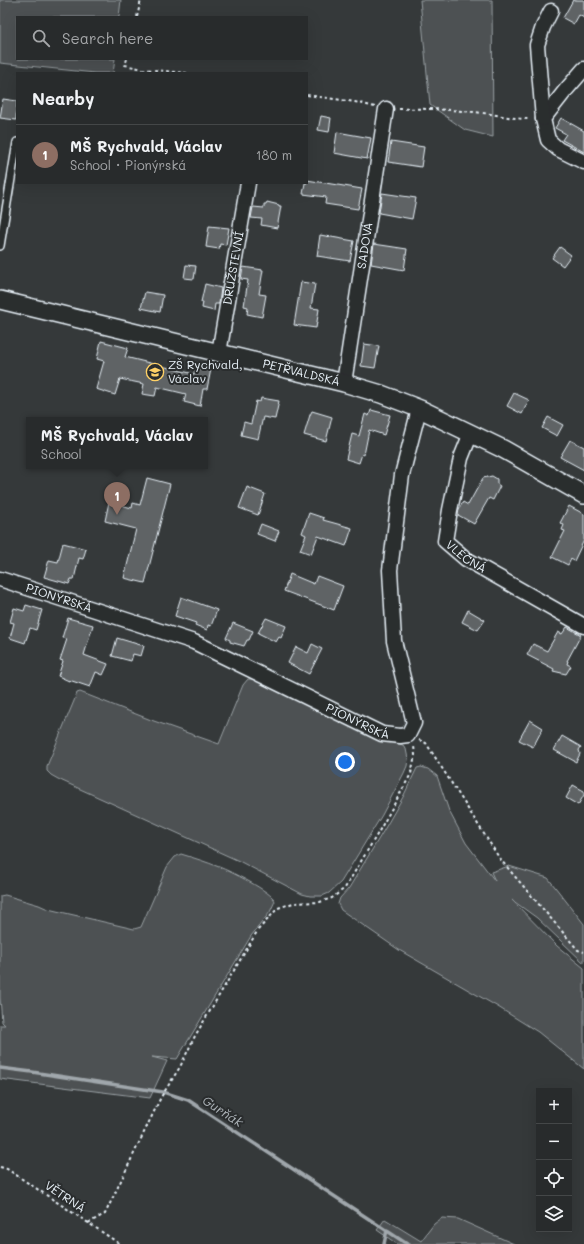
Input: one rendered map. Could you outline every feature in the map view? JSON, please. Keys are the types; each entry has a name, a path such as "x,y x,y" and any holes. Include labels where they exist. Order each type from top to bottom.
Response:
{"street":[{"path":"551,11 543,27 537,45 543,119 548,140 558,149 584,162"},
{"path":"543,119 584,69"},
{"name":"SADOVÁ","path":"344,383 386,109"},
{"name":"DRUŽSTEVNÍ","path":"219,353 248,184"},
{"name":"PETŘVALDSKÁ","path":"0,300 344,383 382,394 420,409 471,433 584,494"},
{"name":"PIONÝRSKÁ","path":"0,579 194,642 382,734 400,736 408,735 414,723 394,641 390,570 402,475 420,409"},
{"name":"VLÉČNÁ","path":"471,433 461,458 445,541 466,559 584,626"}],"lane":[{"path":"0,246 16,148"}],"path":[{"path":"136,16 140,0"},
{"path":"127,60 125,66 176,72"},
{"path":"308,95 355,102 386,109 428,108 494,114 518,119 543,119"},
{"path":"413,738 426,743 500,859 578,950 584,952"},
{"path":"88,1223 105,1214 161,1098 180,1067 195,1036 258,930 278,908 293,903 320,902 332,898 345,888 411,774 415,755 414,743"},
{"name":"VĚTRNÁ","path":"0,1167 7,1169 120,1244"}],"shaded area":[{"path":"0,0 121,0 119,16 16,16 16,60 115,60 113,72 86,72 0,63"},
{"path":"420,0 492,0 493,137 465,130 430,105"},
{"path":"248,679 252,679 392,742 403,745 406,749 408,759 407,766 382,815 341,882 329,893 322,896 302,894 239,861 58,779 47,771 47,766 77,693 80,692 151,720 219,744 243,685"},
{"path":"421,767 428,769 437,776 449,811 466,843 495,881 491,872 509,866 548,878 584,924 584,963 537,918 512,900 557,946 584,968 584,1069 538,1032 498,1007 399,950 341,910 338,904 340,898 349,888 384,830 403,797 417,768"},
{"path":"181,854 210,863 250,882 267,892 275,901 270,912 251,936 177,1059 152,1057 167,1061 150,1098 0,1079 0,1025 5,1025 2,1022 0,997 0,896 5,895 48,909 134,929 141,927 167,867 175,857"},
{"path":"442,1218 458,1219 514,1244 397,1244 377,1230 385,1219 421,1241 434,1224"}],"building":[{"path":"573,0 584,0 584,18 579,15 574,24 563,18"},
{"path":"3,99 16,101 16,120 0,118"},
{"path":"321,116 331,118 329,132 318,130"},
{"path":"561,118 584,131 584,152 562,140 566,134 555,128"},
{"path":"337,132 371,138 367,159 334,153"},
{"path":"391,142 424,147 421,167 388,162"},
{"path":"308,180 362,189 358,209 325,204 326,197 303,194 305,184 308,184"},
{"path":"382,193 416,198 412,219 379,213"},
{"path":"267,202 281,206 277,228 261,225 262,219 251,218 253,207 264,208 264,204"},
{"path":"209,226 229,228 226,245 220,244 219,249 206,247"},
{"path":"320,235 354,241 350,261 317,256"},
{"path":"374,244 407,249 404,270 371,264"},
{"path":"560,247 571,255 563,266 552,258"},
{"path":"186,265 196,266 194,279 184,278"},
{"path":"243,267 263,270 259,294 266,295 262,317 247,314 248,307 244,306 248,280 241,279"},
{"path":"301,282 315,284 311,308 319,309 316,328 294,325"},
{"path":"205,284 221,288 219,304 215,304 214,311 202,308 203,302 201,302"},
{"path":"145,292 163,295 160,312 141,308"},
{"path":"101,341 128,348 125,357 194,374 195,369 200,370 200,367 211,369 207,389 203,389 200,406 184,402 186,394 157,387 155,396 142,394 144,384 120,379 115,395 96,389 104,361 97,359"},
{"path":"364,344 379,346 375,368 361,366"},
{"path":"514,393 529,400 522,414 507,406"},
{"path":"261,398 279,401 275,419 263,417 258,439 241,435 244,422 251,424 256,401 260,402"},
{"path":"371,410 390,415 384,435 369,430 364,455 362,454 359,463 346,459 352,434 359,436 365,414 369,416"},
{"path":"312,411 332,417 326,441 304,435"},
{"path":"548,417 563,425 557,436 542,428"},
{"path":"570,440 584,447 584,470 560,457"},
{"path":"492,476 497,479 497,484 500,486 493,500 489,498 474,524 458,515 459,509 463,502 468,505 483,478"},
{"path":"147,478 170,484 145,583 124,578 136,529 105,521 109,502 132,508 133,503 140,505"},
{"path":"247,487 265,494 258,515 239,508"},
{"path":"569,506 584,514 584,540 574,561 571,559 568,565 552,557 565,531 562,530 564,525 560,523"},
{"path":"309,513 324,518 323,520 352,528 346,546 318,536 311,554 300,550 306,535 302,533"},
{"path":"261,524 279,531 275,541 257,534"},
{"path":"63,543 86,549 83,559 79,558 74,579 71,579 69,584 44,577 49,560 58,562"},
{"path":"290,574 314,584 317,576 343,586 334,610 284,591"},
{"path":"181,597 217,610 211,626 208,625 207,630 195,625 196,623 175,616"},
{"path":"26,605 42,610 36,630 30,628 25,643 10,638 14,623 10,622 14,608 24,611"},
{"path":"468,610 485,620 478,630 462,622"},
{"path":"68,618 93,625 84,655 108,664 103,675 96,672 90,687 58,676 63,661 60,660 67,639 62,638"},
{"path":"266,618 286,626 281,638 279,637 276,642 258,633"},
{"path":"233,623 253,631 249,640 247,640 244,646 230,642 230,640 226,638"},
{"path":"567,627 581,635 567,661 567,664 571,666 566,674 553,671 554,669 527,655 533,644 547,651 558,632 562,634"},
{"path":"117,638 144,646 141,656 133,654 131,661 112,656"},
{"path":"312,644 322,649 309,674 288,663 296,647 308,653"},
{"path":"530,720 543,728 533,747 519,740"},
{"path":"562,736 581,747 579,750 580,754 576,762 554,750"},
{"path":"573,785 584,791 584,795 578,805 566,798"}],"waterway":[{"name":"Gurňák","path":"0,1068 163,1092 188,1100 407,1244"},
{"path":"384,1244 387,1230"}],"place":[{"name":"ZŠ Rychvald, Václav","path":"155,372"},
{"name":"MŠ Rychvald, Václav","path":"117,515"}]}
